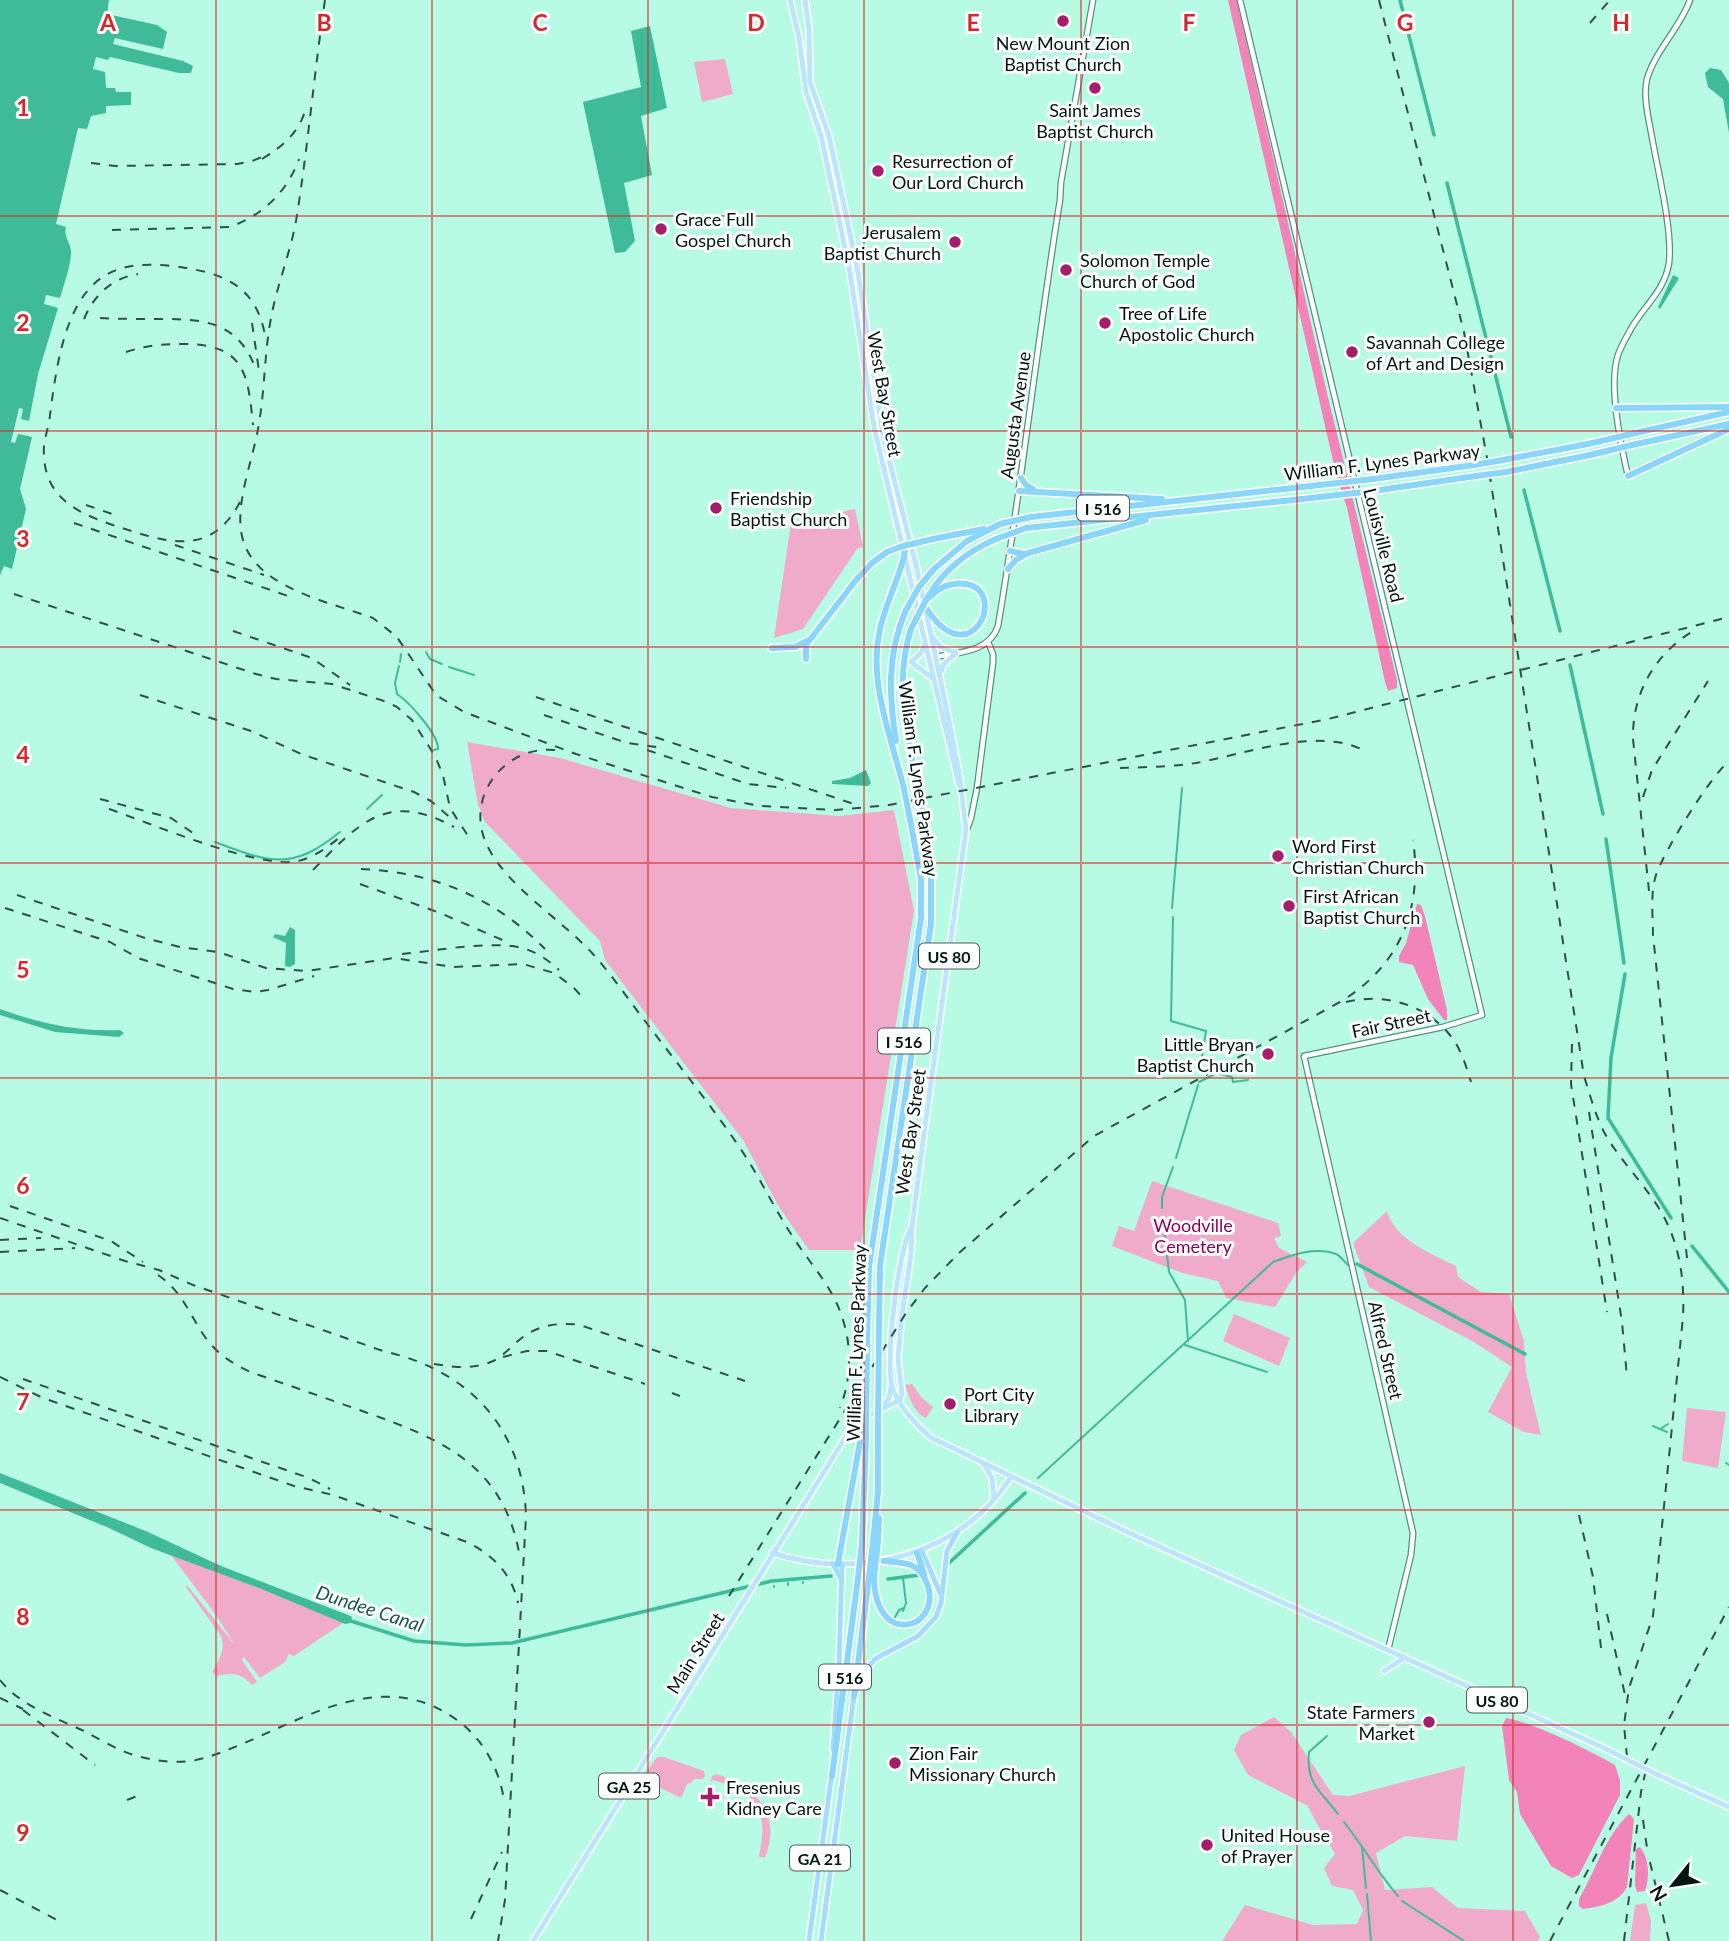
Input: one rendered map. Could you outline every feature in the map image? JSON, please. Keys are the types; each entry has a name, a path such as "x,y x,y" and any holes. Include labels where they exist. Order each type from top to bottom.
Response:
{"highway":[{"path":"1616,408 1729,410"},
{"name":"William F. Lynes Parkway","path":"832,1776 862,1543 869,1267 921,918 921,879 904,789 889,679 893,649 905,612 919,587 934,569 959,547 992,527 1031,517 1373,480 1474,465 1588,444 1729,410"},
{"path":"1629,476 1729,427"},
{"name":"William F. Lynes Parkway","path":"932,593 942,577 963,557 996,538 1026,528 1373,491 1506,472 1729,427"},
{"path":"1021,478 1027,486 1038,491"},
{"path":"1019,491 1128,495 1174,500"},
{"path":"1010,551 1021,555 1113,527 1166,515"},
{"path":"806,659 805,650 811,639 856,580 887,552 903,546 992,527"},
{"path":"904,789 878,682 876,659 885,608 905,551"},
{"path":"1008,569 1028,553"},
{"path":"959,583 971,585 980,593 985,612 983,620 974,630 961,635 940,627 926,603 932,593 947,585 959,583"},
{"name":"William F. Lynes Parkway","path":"854,1696 876,1542 880,1266 932,924 931,869 901,683 911,629 926,603"},
{"path":"772,648 795,647 811,639"},
{"path":"832,1776 839,1664 841,1580 838,1564 863,1440"},
{"path":"854,1696 869,1664 880,1655 923,1633 936,1617 941,1603 946,1556 957,1533"},
{"path":"920,1552 936,1582 941,1603"},
{"path":"872,1577 881,1611 891,1622 904,1625 915,1622 926,1611 930,1601 920,1552"},
{"path":"884,1560 909,1564 921,1572 927,1583"},
{"name":"GA 21","path":"821,1941 854,1696"},
{"name":"GA 21","path":"809,1941 832,1776"}],"main road":[{"name":"West Bay Street","path":"790,0 799,37 806,92 821,136 849,267 874,427 925,641 937,677 961,791 966,830 912,1227 898,1359 902,1394 900,1400"},
{"name":"West Bay Street","path":"805,0 809,29 810,82 829,136 843,200 871,344 884,440 926,603 932,657"},
{"name":"Augusta Avenue","path":"966,830 973,810 987,716 993,663 988,642 995,635 998,626 1008,569 1061,182 1093,0"},
{"name":"Louisville Road","path":"1240,0 1482,1016"},
{"path":"1629,476 1619,441 1616,408 1617,356 1633,326 1659,291 1669,262 1668,232 1647,114 1647,81 1653,66 1684,16 1690,0"},
{"path":"931,635 941,647 956,653"},
{"path":"925,641 921,653 911,662 937,677 943,665 956,653"},
{"path":"932,657 976,648 988,642"},
{"name":"Fair Street","path":"1304,1056 1443,1027 1482,1016"},
{"name":"Alfred Street","path":"1304,1056 1413,1533 1388,1650"},
{"name":"West Bay Street","path":"891,1384 890,1338 906,1236 912,1227"},
{"path":"881,1409 889,1398 891,1384"},
{"name":"US 80","path":"891,1384 920,1429 940,1443 1729,1807"},
{"name":"Main Street","path":"533,1941 850,1430 862,1419 900,1400"},
{"path":"984,1464 992,1478 994,1499"},
{"path":"772,1553 792,1560 838,1564 884,1560 920,1552 957,1533 994,1499 1011,1477"},
{"path":"1384,1671 1405,1658"}],"green space":[{"path":"725,59 733,94 702,102 694,62"},
{"path":"855,509 863,547 857,549 803,629 774,638 791,523"},
{"path":"467,742 560,758 731,808 839,816 894,810 914,911 860,1250 809,1250 779,1207 743,1140 605,960 600,941 485,822 478,805"},
{"name":"Woodville Cemetery","path":"1152,1181 1278,1223 1281,1236 1274,1238 1279,1248 1307,1262 1296,1273 1275,1307 1226,1298 1218,1281 1182,1273 1112,1246 1119,1226 1134,1231"},
{"path":"1387,1211 1391,1221 1406,1238 1456,1266 1458,1277 1481,1292 1509,1294 1524,1341 1526,1373 1541,1435 1524,1432 1488,1412 1512,1367 1474,1342 1369,1287 1353,1243"},
{"path":"1234,1314 1290,1338 1279,1366 1223,1341"},
{"path":"912,1384 933,1407 926,1418 915,1409 910,1399 905,1385"},
{"path":"1687,1408 1726,1412 1718,1468 1682,1461"},
{"path":"171,1555 343,1623 294,1656 289,1654 285,1662 260,1678 244,1657 242,1660 257,1682 252,1685 236,1674 217,1676 212,1672 222,1650 221,1636 187,1585 234,1644"},
{"path":"1274,1717 1291,1732 1333,1795 1349,1796 1465,1766 1457,1841 1405,1836 1376,1853 1385,1890 1432,1887 1458,1908 1525,1911 1540,1937 1538,1941 1222,1941 1245,1905 1313,1925 1357,1924 1363,1910 1353,1890 1332,1886 1324,1868 1335,1854 1308,1806 1248,1775 1234,1750 1241,1735"},
{"path":"657,1757 704,1771 705,1776 687,1784 681,1798 646,1781 635,1799 636,1787"},
{"path":"716,1774 743,1786 762,1804 770,1827 765,1858 757,1856 762,1840 762,1826 756,1805 750,1797 728,1785 713,1780 710,1782"},
{"path":"1646,1903 1651,1921 1650,1941 1630,1941 1635,1905"}],"shaded area":[{"path":"0,0 109,0 107,14 157,25 167,32 163,49 115,38 113,44 183,61 193,66 191,73 179,73 110,57 108,60 96,57 93,69 105,72 106,88 115,88 116,92 131,92 131,105 106,106 106,113 91,116 87,129 78,128 56,224 66,227 71,250 70,259 60,298 46,295 44,304 58,308 38,374 29,421 21,419 23,409 19,408 11,442 15,443 18,434 32,437 20,489 26,509 12,569 4,566 0,575"},
{"path":"1228,0 1237,0 1327,393 1397,680 1397,688 1388,691 1347,508 1336,474"},
{"path":"650,26 667,108 641,116 652,175 624,183 635,241 625,252 615,253 583,102 641,87 631,31"},
{"path":"1710,68 1721,70 1729,83 1729,133 1723,99 1708,87 1705,73"},
{"path":"1673,275 1679,278 1660,309 1658,307"},
{"path":"866,770 871,783 868,786 832,784 832,781 850,778"},
{"path":"1417,904 1421,905 1425,916 1447,1020 1444,1020 1428,999 1413,965 1399,962"},
{"path":"290,927 295,930 295,964 290,967 285,966 286,943 273,937 275,934 285,936"},
{"path":"0,1009 58,1025 89,1030 120,1030 124,1033 119,1037 55,1032 0,1015"},
{"path":"0,1473 148,1532 221,1566 348,1615 352,1617 351,1623 345,1624 259,1588 151,1548 0,1483"},
{"path":"1506,1718 1546,1731 1615,1765 1620,1780 1620,1795 1579,1875 1572,1878 1551,1866 1520,1814 1517,1792 1509,1780 1502,1726"},
{"path":"1629,1814 1634,1819 1627,1887 1614,1900 1583,1909 1579,1906 1579,1899 1607,1843"},
{"path":"1640,1847 1647,1862 1648,1880 1645,1891 1637,1892 1636,1849"}],"waterway":[{"path":"1400,0 1434,135"},
{"path":"1447,183 1511,437"},
{"path":"1524,490 1560,631"},
{"path":"426,652 430,659 442,664"},
{"path":"400,662 401,654"},
{"path":"1570,665 1603,814"},
{"path":"399,666 395,683 397,694 416,711 429,728 437,743 438,749 434,750"},
{"path":"449,667 474,675"},
{"path":"1172,908 1182,788"},
{"path":"367,809 382,795"},
{"path":"215,842 251,855 280,860 308,853 340,832"},
{"path":"1606,839 1624,963"},
{"path":"1173,917 1171,1021 1206,1031 1202,1057"},
{"path":"1625,974 1611,1058 1608,1118 1671,1218"},
{"path":"1199,1082 1217,1073 1232,1077 1233,1082 1248,1080"},
{"path":"1176,1158 1198,1085"},
{"path":"1162,1208 1162,1197 1173,1167"},
{"path":"1163,1219 1169,1272 1185,1300 1188,1341"},
{"path":"1692,1246 1729,1292"},
{"path":"1038,1478 1273,1262 1304,1252 1320,1251 1336,1254 1348,1265"},
{"path":"1357,1264 1525,1354"},
{"path":"1185,1345 1267,1372"},
{"path":"1660,1429 1668,1424"},
{"path":"1653,1426 1667,1432"},
{"name":"Dundee Canal","path":"949,1563 1025,1493"},
{"name":"Dundee Canal","path":"888,1579 920,1575"},
{"name":"Dundee Canal","path":"351,1621 414,1641 466,1645 512,1643 772,1581 831,1576"},
{"path":"903,1578 906,1603 903,1611"},
{"path":"894,1619 899,1610 904,1608"},
{"path":"1327,1736 1309,1752 1310,1772 1316,1786 1338,1814"},
{"path":"1344,1822 1398,1896"},
{"path":"1362,1847 1366,1888"},
{"path":"1367,1894 1371,1941"},
{"path":"1402,1901 1464,1941"}],"railway":[{"path":"325,0 296,221 271,318 260,415 241,505 242,535 255,562 268,575 302,593 373,618 397,637 436,695 464,712 576,754 712,797 760,806 836,810 889,805 1328,719 1729,617"},
{"path":"1379,0 1464,332 1487,458 1584,1076 1604,1132 1661,1211 1674,1240 1681,1270 1683,1317 1653,1616 1629,1688 1624,1725 1627,1757"},
{"path":"1590,23 1610,0"},
{"path":"262,159 290,138 300,124 306,107"},
{"path":"91,163 116,166 237,164 270,154"},
{"path":"112,230 230,227 253,216 272,201 288,182 299,159"},
{"path":"240,502 229,519 217,531 204,538 190,541 159,539 109,524 67,503 49,480 44,446 57,366 66,332 80,301 89,289 107,274 127,267 149,265 172,266 219,276 244,291 260,317 265,335"},
{"path":"84,319 93,302 105,289 120,279 138,274"},
{"path":"100,318 190,320 217,326 239,340 255,367"},
{"path":"252,323 259,371"},
{"path":"126,352 149,346 178,344 221,350 232,357 245,377 253,425"},
{"path":"86,505 118,516"},
{"path":"74,523 291,597"},
{"path":"175,545 264,575"},
{"path":"14,594 256,674 276,679 332,684 397,707 412,720 435,756 443,775 450,808 470,839"},
{"path":"233,631 312,658 350,685"},
{"path":"1649,891 1633,739 1634,722 1648,676 1667,651 1693,631"},
{"path":"1643,797 1652,770 1708,681"},
{"path":"140,695 251,731 301,754 414,792 431,801 453,820"},
{"path":"536,697 854,804"},
{"path":"544,715 627,743 657,747"},
{"path":"1120,768 1196,763 1305,741 1347,744 1365,751"},
{"path":"555,750 536,751 520,756 505,765 493,778 485,793 481,810 481,827 487,845 507,875 580,941 613,979 729,1132 791,1234 827,1285 839,1308 848,1342 848,1375 840,1408"},
{"path":"647,750 748,784 786,788"},
{"path":"1687,1258 1653,935 1653,890 1656,875 1678,833 1711,782 1729,761"},
{"path":"100,799 171,818 193,833"},
{"path":"109,809 232,852 281,862 311,857 344,834"},
{"path":"313,870 360,826 375,817 392,812 410,812 431,816 454,827"},
{"path":"729,1596 906,1313 925,1288 959,1253 1094,1136 1340,1002 1361,988 1378,971 1403,933 1410,912 1414,889 1413,840"},
{"path":"361,869 413,875 461,891 505,915 545,949"},
{"path":"360,884 440,913 507,942"},
{"path":"17,895 145,938 180,947 218,952 266,968 307,971 394,958 453,967 523,964 554,973 585,1000"},
{"path":"5,908 110,942 138,958 233,989 255,992 268,990 314,976"},
{"path":"402,954 479,946 509,946 533,952 559,970"},
{"path":"1346,1002 1361,999 1392,1001 1407,1005 1434,1019 1455,1042 1471,1082"},
{"path":"1572,1044 1571,1084 1607,1312"},
{"path":"1589,1112 1622,1322 1627,1377"},
{"path":"10,1206 111,1241 143,1262"},
{"path":"0,1218 159,1270 193,1285 413,1360 441,1372 465,1388 485,1407 502,1430 514,1455 522,1484 526,1516 505,1900 498,1941"},
{"path":"0,1240 41,1238"},
{"path":"0,1252 75,1248"},
{"path":"158,1275 173,1288 210,1343 233,1363 253,1373 393,1422 443,1445 464,1459 483,1476 498,1497 511,1522 519,1552"},
{"path":"434,1364 463,1367 486,1364 536,1330 550,1325 572,1324 745,1381"},
{"path":"503,1357 527,1351 547,1351 645,1384"},
{"path":"0,1377 43,1398 294,1486 333,1495 467,1542 500,1566 511,1583 518,1603"},
{"path":"23,1379 309,1478 330,1489"},
{"path":"672,1393 680,1396"},
{"path":"1579,1515 1593,1577 1601,1648"},
{"path":"1550,1941 1729,1607"},
{"path":"1607,1614 1625,1695"},
{"path":"0,1680 28,1704 115,1748 141,1757 170,1762 211,1756 322,1710 349,1702 376,1697 403,1698 430,1705 457,1720 475,1736 494,1766 504,1800"},
{"path":"0,1698 23,1709"},
{"path":"23,1710 95,1765"},
{"path":"1624,1941 1645,1774"},
{"path":"127,1800 140,1795"},
{"path":"1643,1820 1647,1848"},
{"path":"471,1919 502,1852"},
{"path":"1650,1862 1669,1941"},
{"path":"0,1890 59,1921"}],"place":[{"name":"New Mount Zion Baptist Church","path":"1063,21"},
{"name":"Saint James Baptist Church","path":"1095,88"},
{"name":"Resurrection of Our Lord Church","path":"878,171"},
{"name":"Grace Full Gospel Church","path":"661,229"},
{"name":"Jerusalem Baptist Church","path":"955,242"},
{"name":"Solomon Temple Church of God","path":"1066,270"},
{"name":"Tree of Life Apostolic Church","path":"1105,323"},
{"name":"Savannah College of Art and Design","path":"1352,352"},
{"name":"Friendship Baptist Church","path":"716,508"},
{"name":"Word First Christian Church","path":"1278,856"},
{"name":"First African Baptist Church","path":"1289,906"},
{"name":"Little Bryan Baptist Church","path":"1268,1054"},
{"name":"Port City Library","path":"950,1404"},
{"name":"State Farmers Market","path":"1429,1722"},
{"name":"Zion Fair Missionary Church","path":"895,1763"},
{"name":"Fresenius Kidney Care","path":"710,1797"},
{"name":"United House of Prayer","path":"1207,1845"}]}
